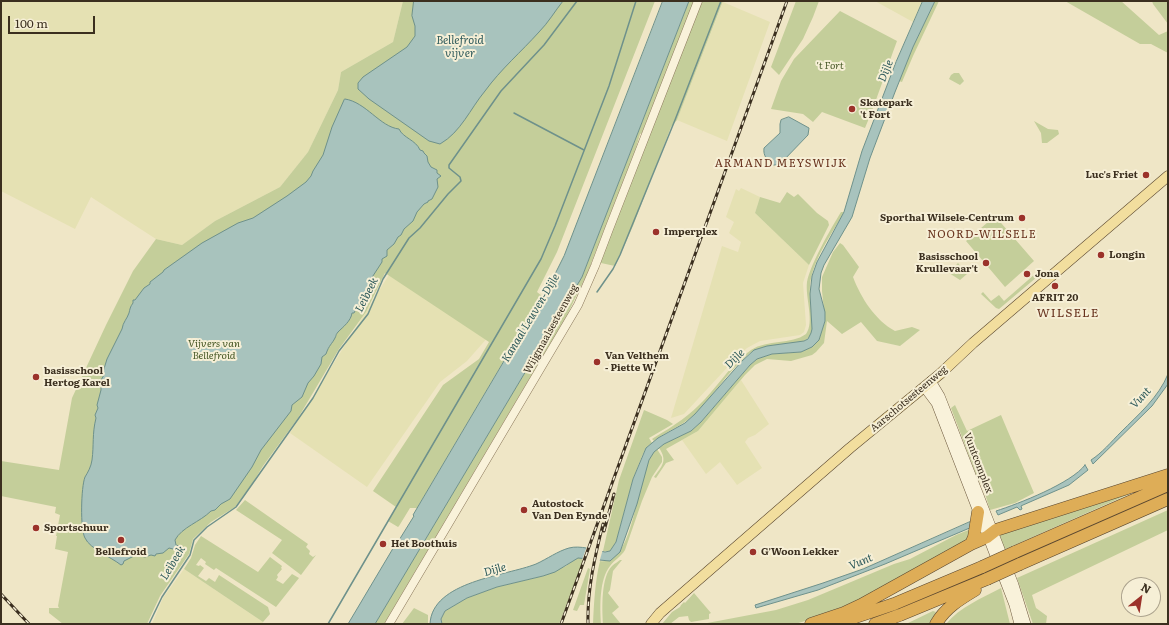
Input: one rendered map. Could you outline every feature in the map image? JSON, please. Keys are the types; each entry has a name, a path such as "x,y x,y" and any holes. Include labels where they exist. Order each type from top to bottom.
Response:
{"highway":[{"path":"811,624 844,613 862,605 985,540 996,530 1168,475"},
{"path":"835,624 894,604 1168,485"},
{"path":"875,624 900,615 1020,564 1168,499"},
{"path":"978,512 974,537 985,540"},
{"path":"936,624 940,617 953,604 975,590 987,578"}],"main road":[{"name":"Aarschotsesteenweg","path":"651,624 660,613 850,448 928,384 1168,176"},
{"name":"Vuntcomplex","path":"928,384 978,512 985,540 1002,554 1026,624"},
{"name":"Vuntcomplex","path":"928,384 940,396 985,540 1014,605 1019,624"}],"street":[{"name":"Wijgmaalsesteenweg","path":"390,624 578,305 595,266 698,1"}],"shaded area":[{"path":"1,1 403,1 393,42 341,72 338,90 308,152 280,187 215,221 182,245 156,239 91,197 75,229 1,191"},
{"path":"875,1 923,1 913,22"},
{"path":"723,2 770,22 727,141 677,120"},
{"path":"741,188 760,197 755,213 809,265 803,283 806,325 804,332 800,335 760,341 747,348 684,414 671,418 722,246 738,252 741,242 729,233 734,222 726,217 736,189 739,191"},
{"path":"392,270 489,336 467,361 440,382 367,487 290,433"},
{"path":"741,380 769,424 755,435 748,438 745,442 762,468 737,485 720,462 706,474 682,440 698,431"},
{"path":"184,569 263,622 262,624 152,624 163,598"}],"green space":[{"name":"Vijvers van Bellefroid","path":"403,1 655,1 557,252 537,292 542,296 417,508 410,508 398,527 388,521 396,507 373,491 443,385 479,359 489,342 385,273 366,312 339,349 298,418 263,466 252,484 235,507 211,522 193,539 189,554 160,596 147,624 63,624 49,613 49,608 59,608 58,606 68,552 55,549 60,515 55,513 56,507 1,496 1,461 59,470 72,398 133,271 156,239 182,245 215,221 280,187 308,152 338,90 341,72 393,42"},
{"path":"689,1 694,1 642,133 640,134 635,151 587,274 567,315 384,624 375,624 582,277"},
{"path":"702,1 723,1 677,120 671,127 633,226 617,262 615,266 601,263 600,260"},
{"path":"796,1 819,1 803,39 779,75 771,67"},
{"path":"935,1 939,1 902,82 899,81 913,47"},
{"path":"1065,1 1121,1 1159,35 1168,31 1168,53 1151,44 1140,44"},
{"path":"1152,1 1168,1 1168,24 1153,4"},
{"name":"'t Fort","path":"840,11 897,41 865,128 822,112 813,122 803,114 771,109 781,81 794,59"},
{"path":"954,73 959,73 964,81 960,85 949,79"},
{"path":"1034,121 1048,129 1058,130 1059,134 1047,143 1042,143 1041,133"},
{"path":"787,192 794,197 798,194 817,213 828,221 829,225 809,265 755,213 760,197 780,203"},
{"path":"841,212 844,212 819,256 812,275 810,290 812,329 809,337 797,343 759,348 753,351 730,372 695,414 654,441 652,439 669,429 694,410 711,393 732,367 751,350 765,344 793,340 806,334 810,323 807,288 809,274 821,247"},
{"path":"995,216 1034,261 1005,287 966,241"},
{"path":"840,243 859,267 853,277 860,293 875,315 895,331 912,327 920,330 900,346 877,341 861,322 842,334 827,321 824,343 816,352 812,355 791,361 767,359 755,365 698,431 666,449 674,460 666,463 656,478 654,477 663,463 663,456 659,448 691,431 701,422 750,365 757,359 772,354 801,352 812,347 819,340 825,321 822,277 833,252"},
{"path":"958,263 967,274 960,280 949,273"},
{"path":"1035,274 1037,277 999,309 981,294 983,292 991,301 999,295 1004,301"},
{"path":"955,405 967,431 1001,415 1034,493 1015,503 990,510 983,487 976,474 951,408"},
{"path":"644,410 673,424 649,438 652,443 646,448 633,479 616,542 610,551 603,551 619,480"},
{"path":"657,449 662,457 662,462 652,477 625,550 606,572 601,594 601,624 593,624 594,600 600,561 612,558 622,548 629,532 644,474 650,459"},
{"path":"1143,488 1001,551 997,538 1005,532"},
{"path":"245,500 308,544 306,547 310,551 309,554 313,557 316,555 301,575 272,553 282,540 236,510"},
{"path":"1168,510 1168,530 1032,595 1036,608 1047,616 1046,624 1033,624 1017,578"},
{"path":"971,529 970,539 865,598 812,619 795,624 702,624 776,610 808,600 894,564 910,559 956,535"},
{"path":"201,536 258,572 270,557 282,566 276,580 283,584 292,574 299,578 276,607 216,568 214,570 205,564 206,562 201,558 196,565 200,565 204,568 198,576 206,581 209,578 215,582 219,575 268,607 270,614 263,622 184,569 191,558 195,545"},
{"path":"578,558 583,558 582,565 559,624 442,624 441,619 445,611 467,598 497,587 543,576 566,566"},
{"path":"622,560 613,571 610,590 608,593 619,607 612,613 621,624 603,624 603,593 606,577 612,566"},
{"path":"588,568 590,569 584,605 580,605 577,611 573,610"},
{"path":"1001,588 1010,624 946,624 965,608"},
{"path":"694,593 711,613 709,614 709,619 691,622 688,616 679,617 670,624 662,624 672,612 680,607 684,602 685,603"},
{"path":"414,608 428,615 428,624 402,624"},
{"path":"933,611 936,612 929,624 906,624"}],"water":[{"name":"Bellefroid vijver","path":"414,1 563,1 542,28 491,83 460,127 440,144 429,141 369,99 358,89 358,83 363,77 407,47 415,36 415,26 412,16"},
{"name":"Kanaal Leuven-Dijle","path":"663,1 689,1 582,277 375,624 348,624 414,516 413,515 553,278 564,256"},
{"name":"Dijle","path":"923,1 935,1 913,47 895,92 870,158 852,217 824,265 821,273 819,289 825,312 825,321 819,340 812,347 801,352 772,354 757,359 750,365 701,422 691,431 664,444 654,452 649,460 637,504 620,552 610,561 578,558 555,572 497,587 467,598 445,611 441,619 442,624 430,624 434,610 443,598 472,582 536,564 561,551 573,547 605,552 610,551 616,542 633,479 646,448 658,438 685,423 695,414 742,361 754,350 767,346 804,341 808,339 812,329 810,294 812,276 817,262 844,212 862,151 896,62"},
{"path":"345,99 353,101 386,124 399,129 403,135 416,144 427,156 431,167 437,170 437,173 441,176 437,179 438,187 432,199 424,204 417,212 413,221 404,229 394,244 387,250 387,256 382,259 382,262 369,282 367,291 359,307 354,313 352,313 348,321 337,333 326,354 322,357 321,364 308,383 302,397 292,405 291,411 261,450 252,467 230,499 178,535 175,540 176,545 179,546 177,550 169,548 163,553 156,554 155,556 151,555 145,557 136,555 124,561 121,565 91,546 85,538 82,526 82,498 85,477 92,460 95,415 98,408 97,405 101,390 101,380 104,375 103,372 107,359 122,329 133,300 135,300 144,288 164,270 202,243 238,223 253,218 306,182 323,155 332,127"},
{"path":"789,117 809,128 808,135 779,165 773,165 766,158 764,148 780,133 781,120"},
{"path":"1168,374 1168,384 1152,406 1093,464 1091,460 1099,454 1154,398"},
{"path":"1085,465 1088,470 1069,485 1021,506 1022,509 1020,510 1017,507 998,515 996,511 1057,486 1069,479"},
{"path":"970,522 972,527 885,564 818,590 756,608 755,605 863,569"}],"pier":[{"path":"587,546 603,549 599,563 582,560"}],"waterway":[{"name":"Leibeek","path":"149,624 162,597 190,555 194,540 207,527 236,507 313,398 339,351 368,314 383,279 409,238 420,228 448,194 461,181 460,177 449,168 449,165 501,91 544,45 577,1"},
{"path":"328,624 541,259 609,86 636,1"},
{"path":"597,292 613,269 620,255 675,120 721,1"},
{"path":"514,113 584,150"}],"railway":[{"path":"561,624 787,1"},
{"path":"604,531 614,494"},
{"path":"588,624 590,586 594,561 603,524"},
{"path":"1,594 29,624"}],"place":[{"name":"Skatepark 't Fort","path":"852,109"},
{"name":"Luc's Friet","path":"1146,175"},
{"name":"Sporthal Wilsele-Centrum","path":"1022,218"},
{"name":"Imperplex","path":"656,232"},
{"name":"Longin","path":"1101,255"},
{"name":"Basisschool Krullevaar't","path":"986,263"},
{"name":"Jona","path":"1027,274"},
{"name":"AFRIT 20","path":"1055,286"},
{"name":"Van Velthem - Piette W.","path":"597,362"},
{"name":"basisschool Hertog Karel","path":"36,377"},
{"name":"Autostock Van Den Eynde","path":"524,510"},
{"name":"Sportschuur","path":"36,528"},
{"name":"Bellefroid","path":"121,540"},
{"name":"Het Boothuis","path":"383,544"},
{"name":"G'Woon Lekker","path":"753,552"}],"district":[{"name":"ARMAND MEYSWIJK","path":"781,164"},
{"name":"NOORD-WILSELE","path":"982,235"},
{"name":"WILSELE","path":"1068,313"}],"water label":[{"name":"Vunt","path":"1141,398"},
{"name":"Vunt","path":"861,562"}]}
